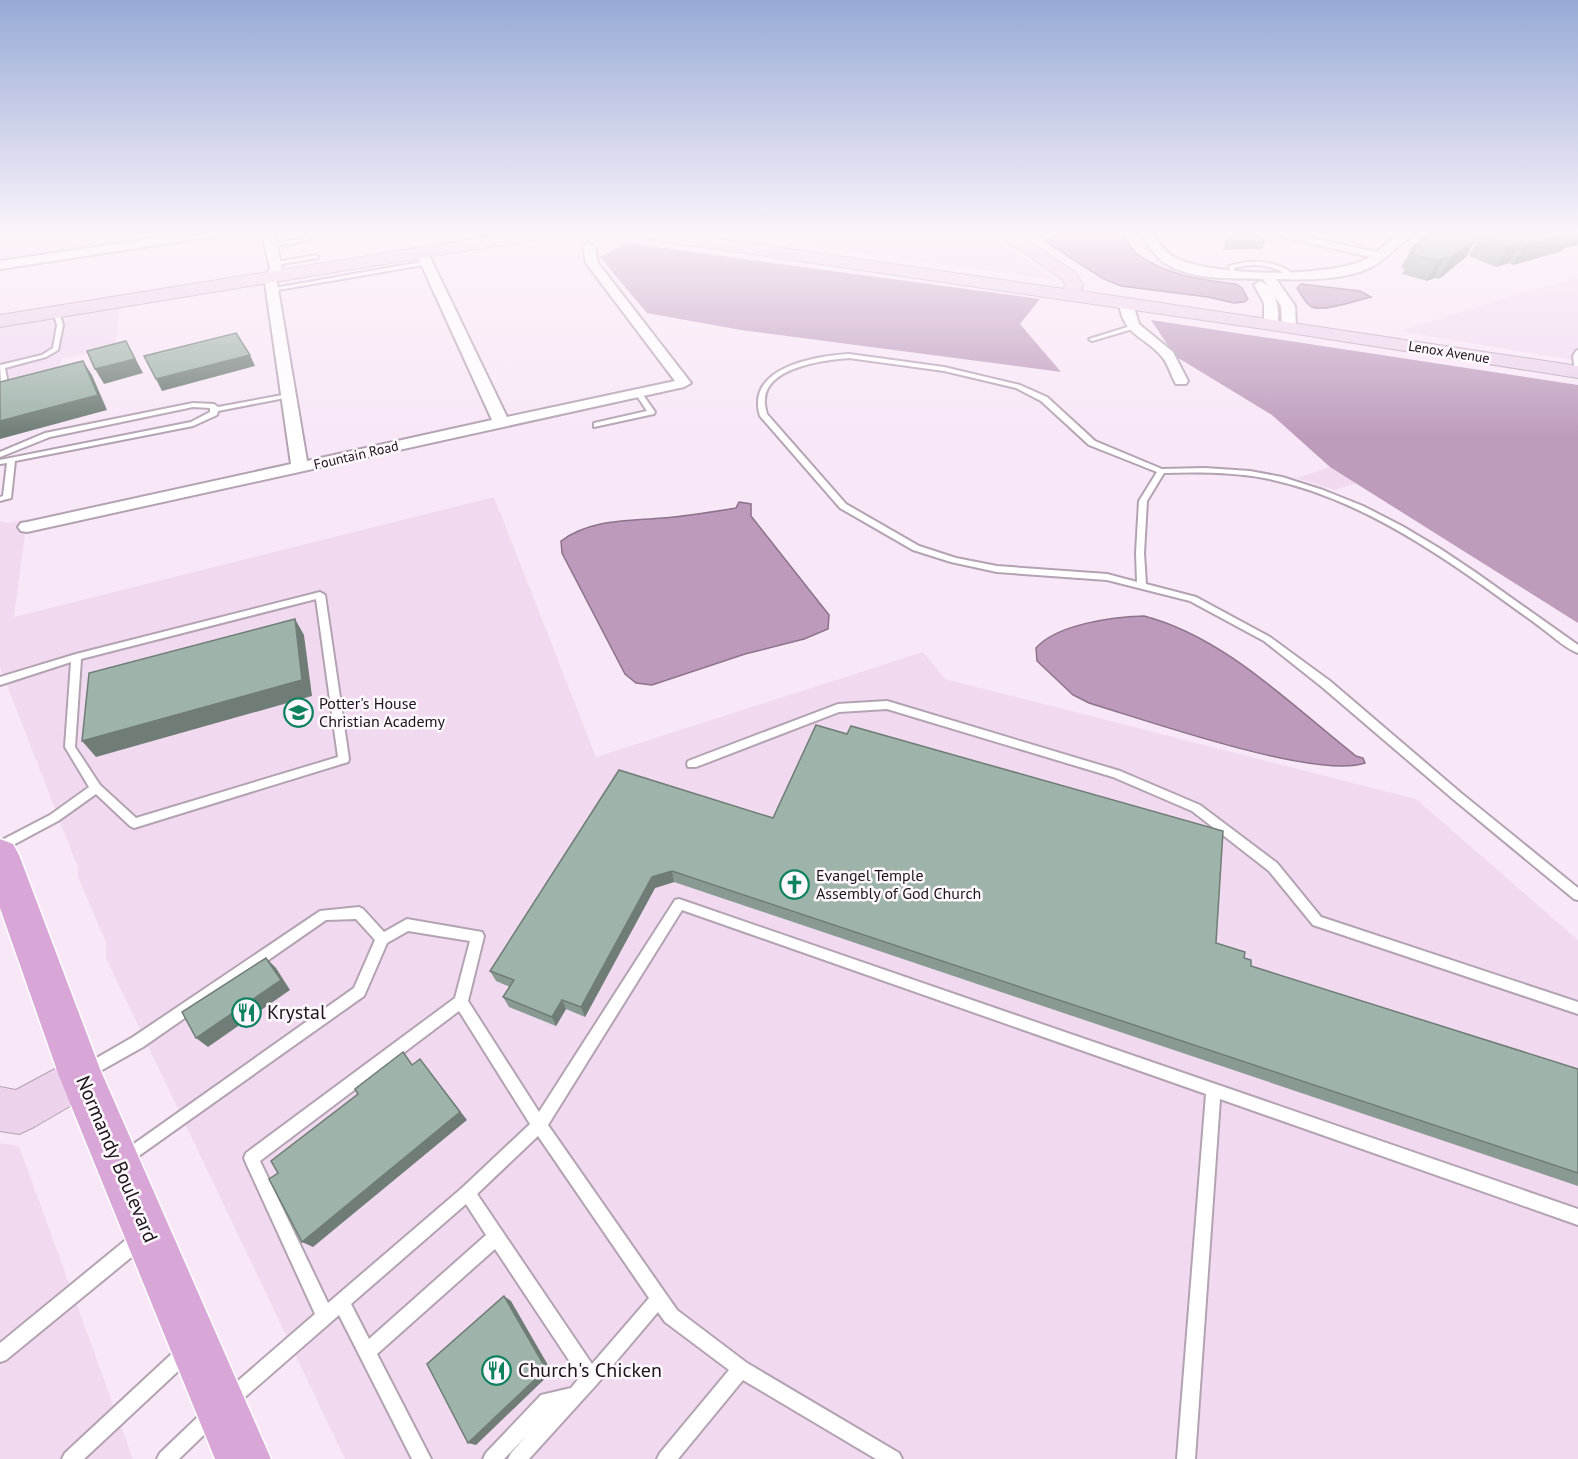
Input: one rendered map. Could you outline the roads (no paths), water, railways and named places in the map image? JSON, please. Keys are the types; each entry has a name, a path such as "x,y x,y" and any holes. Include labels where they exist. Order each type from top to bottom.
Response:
{"main road":[{"path":"0,321 121,301"},
{"name":"Lenox Avenue","path":"1113,301 1578,372"},
{"name":"Normandy Boulevard","path":"2,865 81,1076 196,1343 243,1459"},
{"path":"0,1109 19,1112 81,1076"}],"street":[{"path":"275,301 300,467"},
{"path":"444,301 501,423"},
{"name":"Fountain Road","path":"27,527 684,383 621,301"},
{"path":"1270,301 1280,325"},
{"path":"1280,325 1288,306 1285,301"},
{"path":"1126,303 1127,317 1134,327 1168,354 1181,381"}],"lane":[{"path":"0,387 5,384 1,367 44,356 56,349 60,325 56,312"},
{"path":"1092,339 1134,327"},
{"path":"1578,352 1576,356 1578,372"},
{"path":"1578,650 1462,568 1365,508 1322,491 1277,478 1242,472 1161,471 1092,443 1044,399 1018,386 944,369 849,356 827,357 787,369 773,378 765,388 759,403 763,414 843,506 916,548 954,560 997,569 1107,577 1193,599 1267,639 1326,684 1578,895"},
{"path":"597,425 651,412 639,393"},
{"path":"0,462 193,424 214,413 214,410 288,396"},
{"path":"0,454 48,435 194,405 214,406 214,410"},
{"path":"0,499 7,498 11,460"},
{"path":"1142,586 1140,553 1143,501 1161,471"},
{"path":"0,681 76,657 320,595 344,759 134,823 96,788 70,747 76,657"},
{"path":"692,764 838,708 887,705 1116,774 1196,808 1273,867 1317,921 1578,1008"},
{"path":"2,865 54,819 96,788"},
{"path":"166,1459 222,1405 467,1193 539,1125 679,904 1578,1217"},
{"path":"81,1076 138,1042 324,915 359,914 382,939"},
{"path":"119,1164 359,992 382,939 407,925 478,936 461,1002 251,1158 325,1316"},
{"path":"461,1002 539,1125 670,1316 741,1369 893,1459"},
{"path":"1186,1459 1213,1090"},
{"path":"467,1193 591,1378"},
{"path":"0,1354 148,1233"},
{"path":"367,1352 495,1237"},
{"path":"517,1459 659,1299"},
{"path":"340,1302 422,1459"},
{"path":"71,1459 196,1343"},
{"path":"666,1459 741,1369"},
{"path":"492,1459 547,1401 575,1396"}],"place":[{"name":"Potter's House Christian Academy","path":"298,712"},
{"name":"Evangel Temple Assembly of God Church","path":"795,884"},
{"name":"Krystal","path":"246,1012"},
{"name":"Church's Chicken","path":"497,1370"}]}
